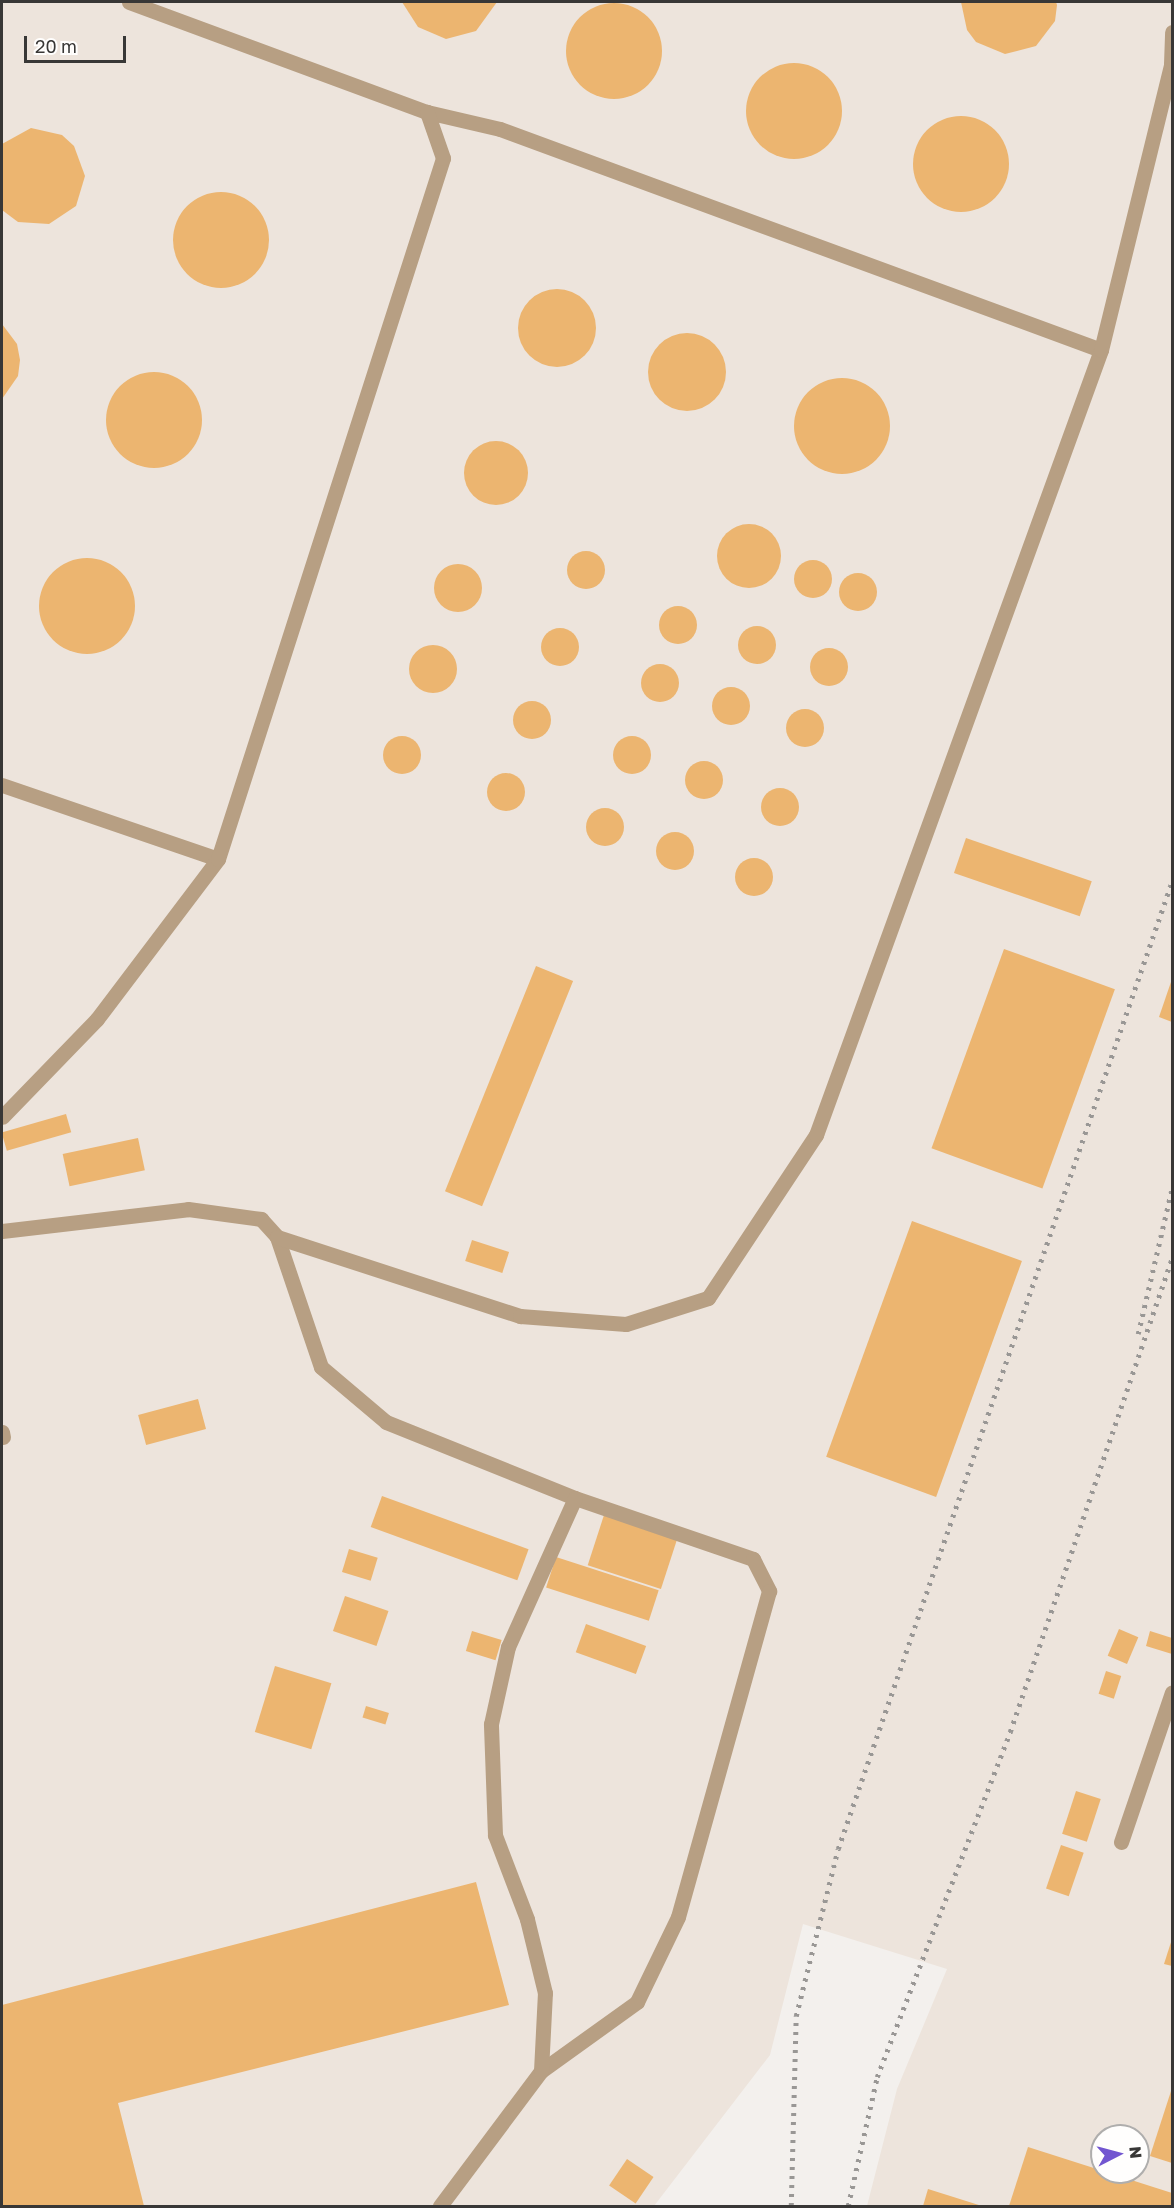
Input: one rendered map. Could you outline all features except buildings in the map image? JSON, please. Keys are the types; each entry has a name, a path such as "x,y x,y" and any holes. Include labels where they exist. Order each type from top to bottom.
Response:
{"lane":[{"path":"129,2 427,112 500,129 1101,350"},
{"path":"277,1237 519,1316 626,1324 708,1298 816,1135 1101,350 1171,64 1173,32"},
{"path":"2,1118 97,1019 218,859 443,158 427,112"},
{"path":"2,785 218,859"},
{"path":"2,1231 188,1209 261,1219 277,1237 321,1367 386,1422 575,1498 753,1559 769,1591 678,1917 637,2002 541,2071 440,2206"},
{"path":"541,2071 544,1994 526,1919 495,1835 491,1724 508,1647 575,1498"},
{"path":"1121,1842 1173,1692"}],"shaded area":[{"path":"2,2 1172,2 1172,2206 867,2206 897,2089 947,1969 803,1924 770,2055 654,2206 2,2206"}],"railway":[{"path":"791,2206 796,2016 838,1849 1172,881"},
{"path":"1138,1334 1172,1188"},
{"path":"848,2206 877,2077 1010,1732 1172,1258"}]}
